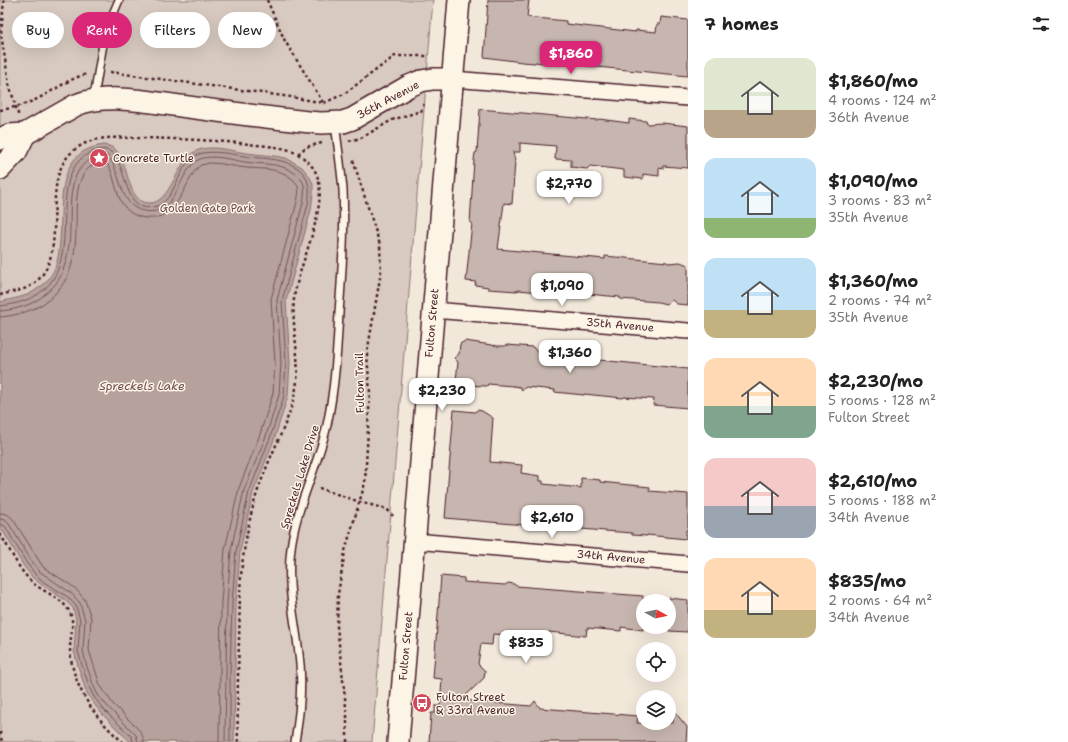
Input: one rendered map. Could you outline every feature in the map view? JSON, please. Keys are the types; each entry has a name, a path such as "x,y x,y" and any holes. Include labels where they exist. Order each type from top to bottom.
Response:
{"main road":[{"name":"Fulton Street","path":"398,742 459,0"},
{"name":"36th Avenue","path":"0,139 9,135 25,134 65,111 85,102 94,100 121,100 308,122 334,123 352,119 415,83 433,79 452,79"},
{"path":"0,169 16,152 25,134"}],"street":[{"name":"36th Avenue","path":"452,79 688,98"},
{"name":"35th Avenue","path":"433,310 688,331"},
{"name":"34th Avenue","path":"414,541 688,564"}],"lane":[{"path":"94,100 104,38 119,0"},
{"name":"Spreckels Lake Drive","path":"295,742 300,704 301,680 300,656 290,591 289,569 291,547 296,524 326,430 336,367 344,213 341,165 334,123"}],"path":[{"path":"4,0 1,34 9,84 15,107 25,134"},
{"path":"267,0 285,41 324,103 348,147"},
{"path":"0,110 15,107 39,98 80,76 98,71 291,96 324,103 344,94 395,56 428,56"},
{"path":"0,295 20,291 29,287 38,280 45,271 52,247 55,193 61,169 72,153 87,143 105,138 157,138 206,140 274,147 298,154 312,165 316,172 320,188 318,209 294,296 298,362 296,392 292,406 258,491 243,560 240,612 238,742"},
{"name":"Fulton Trail","path":"347,742 347,716 337,626 338,594 346,551 366,483 370,393 367,354 381,272 380,245 352,157"},
{"path":"309,485 360,502 387,509 393,516"},
{"path":"0,534 18,564 30,580 62,603 70,612 72,621 70,655 83,694 96,714 123,742"},
{"path":"0,732 2,742"}],"green space":[{"name":"Golden Gate Park","path":"0,0 433,0 372,742 0,742"}],"water":[{"name":"Spreckels Lake","path":"104,145 113,148 119,154 134,194 140,200 149,203 157,201 163,197 183,163 189,156 196,151 208,148 286,158 302,167 313,183 311,210 286,301 290,362 288,396 274,440 253,493 240,551 236,604 234,742 131,742 121,733 102,714 86,691 74,651 76,620 73,608 65,600 32,577 23,565 0,526 0,302 24,296 33,292 45,283 52,274 59,252 62,194 66,177 73,162 85,151"}],"building":[{"path":"488,0 529,0 527,17 566,21 566,24 636,32 636,30 656,32 657,24 660,24 661,17 688,20 688,76 587,66 587,64 562,62 561,65 484,57"},
{"path":"480,109 629,123 629,119 646,121 647,124 662,123 688,126 688,168 663,166 663,169 659,168 659,176 643,174 643,179 624,177 624,170 590,166 587,169 571,167 571,160 555,159 556,146 520,143 520,152 513,152 515,161 512,204 504,203 498,249 605,259 605,256 668,263 680,262 688,265 688,305 677,304 672,300 666,304 587,294 587,296 573,296 558,293 488,289 488,287 475,285 476,282 466,281 472,223 470,223 474,160 475,153 477,152"},
{"path":"465,341 498,346 507,345 533,347 536,351 543,348 551,349 553,352 572,353 572,356 588,357 589,359 688,369 688,408 653,405 654,399 584,395 526,387 522,390 520,387 488,384 487,386 460,385 456,381 458,362 454,358 459,354 460,344"},
{"path":"454,410 475,412 477,410 482,411 493,418 490,462 522,465 521,473 540,476 540,481 543,481 543,484 581,488 581,478 600,480 600,482 650,487 649,491 688,494 688,530 686,530 686,539 632,535 632,533 445,518"},
{"path":"441,576 464,578 464,582 505,585 508,583 516,586 636,595 636,629 621,627 621,631 587,628 586,636 549,632 548,640 532,639 533,637 493,634 492,645 481,644 478,664 485,671 484,678 461,700 531,706 535,701 540,708 636,716 636,730 676,730 676,713 687,727 686,742 429,742 431,713 435,713 435,706 440,706 442,679 433,678"},
{"path":"676,599 688,600 688,632 676,631"}],"place":[{"name":"Concrete Turtle","path":"99,158"},
{"name":"Fulton Street & 33rd Avenue","path":"422,703"}]}
